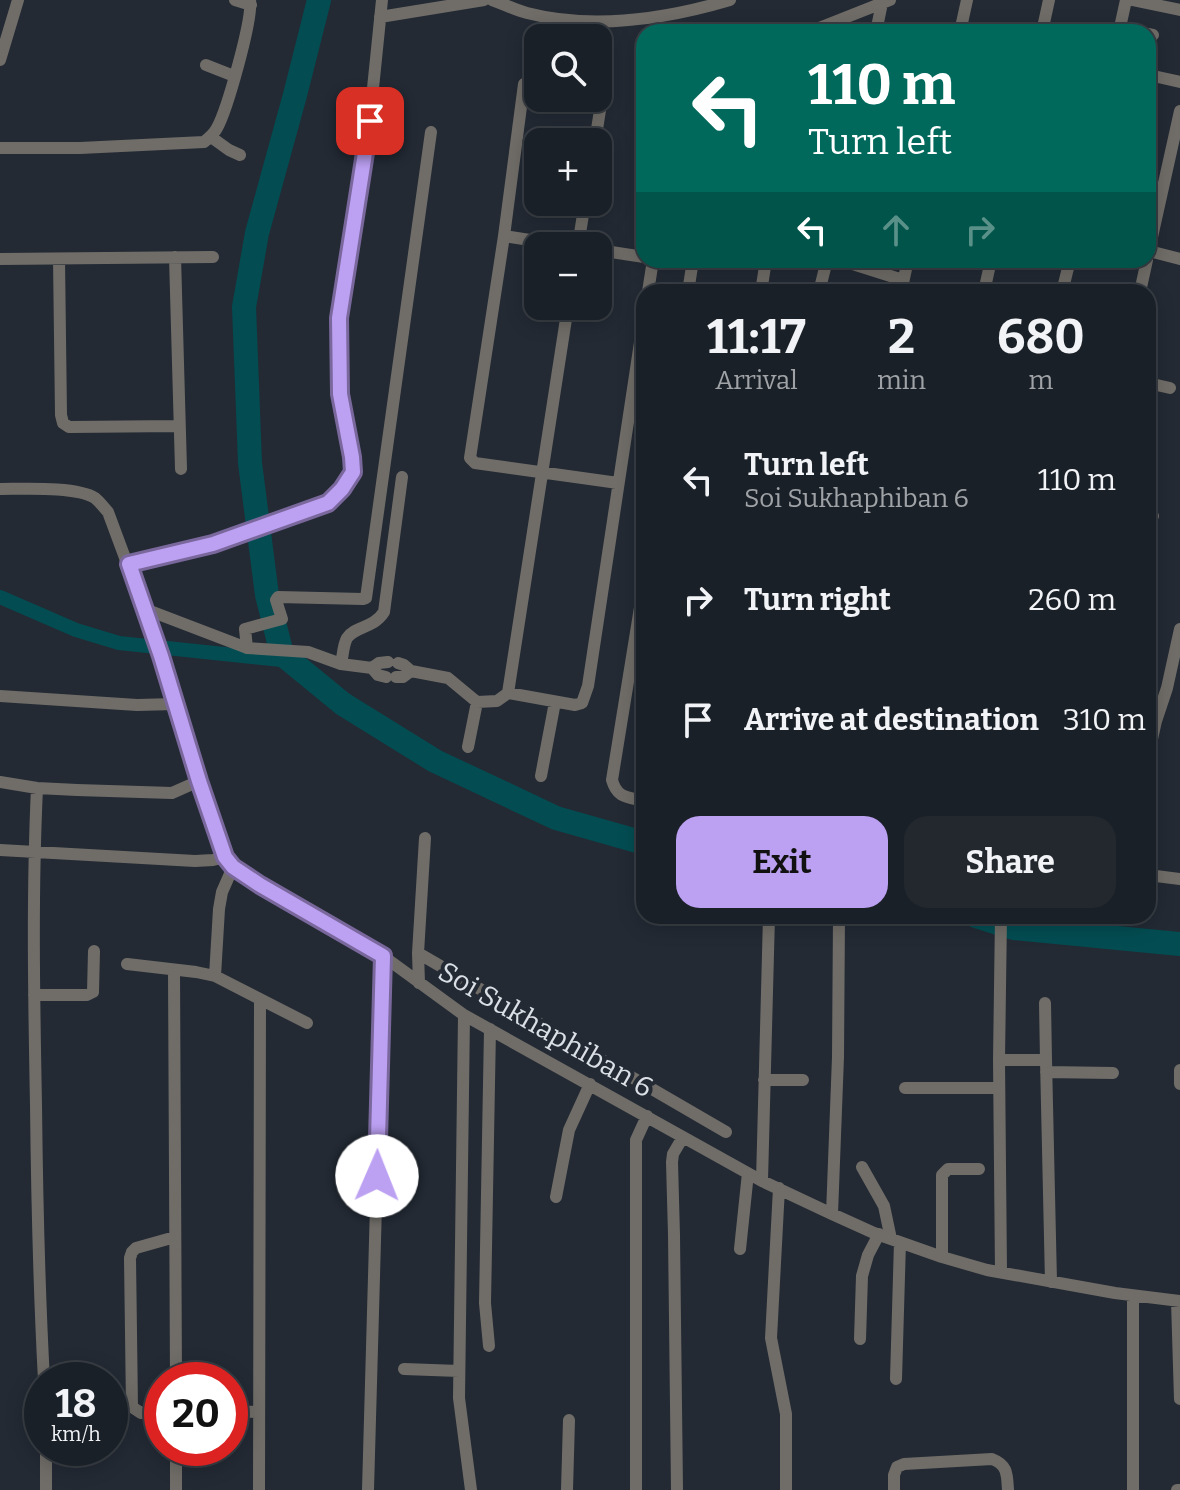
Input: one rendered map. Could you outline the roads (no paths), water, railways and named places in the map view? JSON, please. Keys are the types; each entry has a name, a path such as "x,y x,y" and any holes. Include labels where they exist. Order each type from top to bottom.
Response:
{"street":[{"path":"0,60 18,0"},
{"path":"0,148 204,142 218,127 246,35 251,3 235,0"},
{"path":"129,564 213,544 328,503 353,472 340,394 339,318 367,147 382,0"},
{"path":"380,17 484,0"},
{"path":"492,0 525,13 606,21 679,13 730,0"},
{"path":"962,24 967,0"},
{"path":"1044,24 1049,0"},
{"path":"1122,24 1129,0 1180,10"},
{"path":"830,24 886,2"},
{"path":"879,24 886,2"},
{"path":"206,65 234,76"},
{"path":"1158,77 1180,82"},
{"path":"524,84 504,236 469,455 475,463 618,483"},
{"path":"1156,212 1176,144 1180,111"},
{"path":"247,648 245,629 282,618 276,600 278,597 366,598 431,132"},
{"path":"211,137 240,155"},
{"path":"504,236 524,239"},
{"path":"612,252 636,256"},
{"path":"1156,256 1180,259"},
{"path":"175,257 181,469"},
{"path":"0,259 213,257"},
{"path":"59,259 63,423 69,427 179,426"},
{"path":"859,268 897,284"},
{"path":"372,668 379,663 393,663 404,665 411,671 448,678 477,702 497,701 508,693 566,320"},
{"path":"508,693 555,702 582,703 588,686 636,367"},
{"path":"1156,385 1170,388"},
{"path":"341,664 348,636 372,625 384,612 402,477"},
{"path":"0,489 82,493 93,497 108,512 161,656 199,781 229,862 219,909 215,976"},
{"path":"146,614 247,648 308,652 341,664 372,668 378,675 391,677 403,677 411,671"},
{"path":"1156,721 1174,690 1180,629"},
{"path":"636,632 612,780 615,790 622,796 636,799"},
{"path":"0,696 137,705 175,704"},
{"path":"468,747 477,702"},
{"path":"541,776 555,702"},
{"path":"0,782 37,788 172,793 199,781"},
{"path":"37,788 34,995 43,1362"},
{"path":"419,983 425,838"},
{"path":"0,850 229,862"},
{"name":"Soi Sukhaphiban 6","path":"229,862 286,901 383,956 464,1015 762,1181 832,1214 942,1257 1001,1272 1178,1301"},
{"path":"1156,876 1180,879"},
{"path":"762,1181 769,924"},
{"path":"832,1214 839,924"},
{"path":"1001,924 1001,1272"},
{"path":"34,995 87,995 93,992 94,951"},
{"path":"418,953 726,1132"},
{"path":"368,1490 383,956"},
{"path":"127,964 215,976 307,1023"},
{"path":"174,970 176,1362"},
{"path":"259,1490 260,1001"},
{"path":"1045,1003 1051,1282"},
{"path":"464,1015 459,1398 471,1490"},
{"path":"489,1346 485,1303 490,1029"},
{"path":"999,1060 1113,1073"},
{"path":"1180,1070 1180,1084"},
{"path":"764,1080 803,1080"},
{"path":"556,1197 569,1130 590,1084"},
{"path":"905,1088 999,1088"},
{"path":"636,1490 636,1140 647,1116"},
{"path":"677,1490 672,1162 683,1137"},
{"path":"862,1167 884,1206 890,1238 896,1379"},
{"path":"942,1257 942,1175 948,1169 979,1169"},
{"path":"740,1249 748,1173"},
{"path":"779,1188 771,1338 786,1414 786,1490"},
{"path":"144,1413 132,1407 130,1258 136,1248 175,1237"},
{"path":"860,1339 862,1276 868,1255 890,1238"},
{"path":"1133,1296 1133,1490"},
{"path":"1178,1301 1180,1399"},
{"path":"404,1369 459,1371"},
{"path":"248,1412 259,1412"},
{"path":"567,1490 569,1420"},
{"path":"894,1490 897,1467 904,1464 992,1459 1001,1462 1007,1470 1008,1490"},
{"path":"46,1466 46,1490"},
{"path":"176,1466 176,1490"}],"waterway":[{"path":"319,0 257,233 244,307 250,463 267,595 282,654 343,704 435,761 556,818 636,841"},
{"path":"0,597 76,630 119,643 291,661"},
{"path":"1001,924 1014,928 1180,944"}]}
